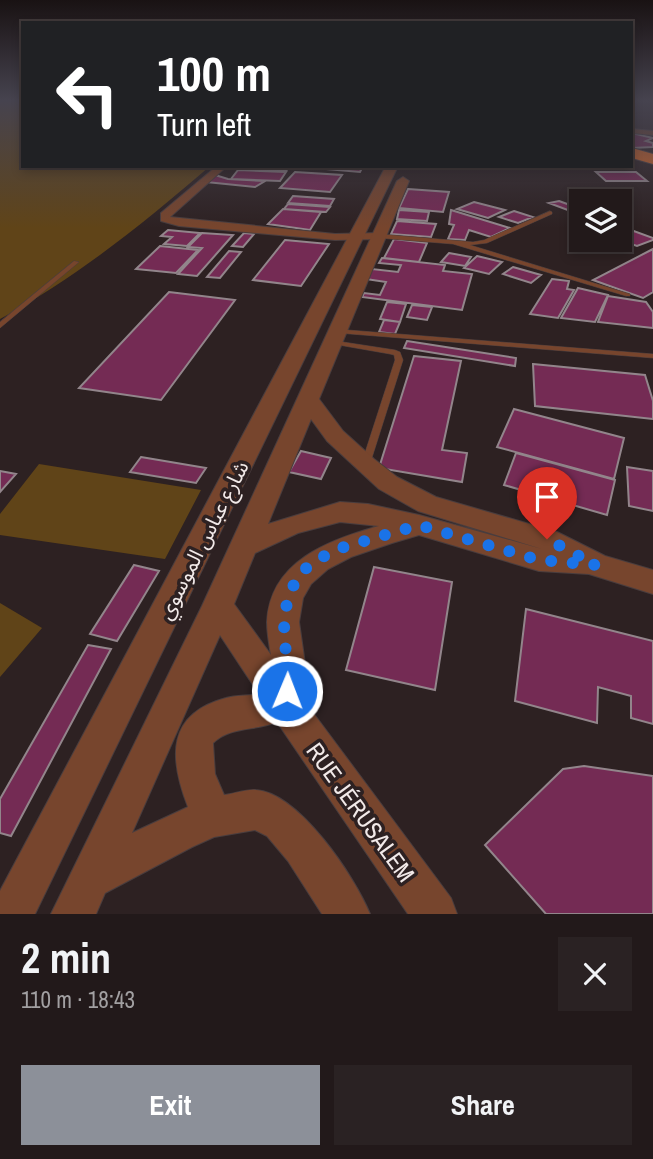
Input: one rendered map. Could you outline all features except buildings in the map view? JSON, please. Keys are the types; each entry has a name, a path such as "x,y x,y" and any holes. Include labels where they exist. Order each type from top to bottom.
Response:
{"highway":[{"path":"633,153 653,159"},
{"path":"633,159 653,165"}],"street":[{"path":"221,168 165,215 165,219 179,223 368,237"},
{"name":"شارع عباس الموسوي","path":"81,896 218,606 335,337 391,168"},
{"name":"شارع عباس الموسوي","path":"12,914 305,335 368,237 407,168"},
{"path":"308,399 335,436 365,466 427,504 547,539 596,565 653,582"},
{"path":"242,547 290,525 340,512 369,514 419,525 539,560 596,565"},
{"path":"213,817 198,786 191,758 200,731 208,722 225,715 269,708 282,700 289,683 290,667 283,638 287,601 295,582 307,567 334,550 419,525"},
{"name":"RUE JÉRUSALEM","path":"218,606 435,914"},
{"path":"81,896 177,832 213,817 257,810 281,822 303,846 348,914"}],"lane":[{"path":"368,237 455,243 485,242 550,214"},
{"path":"455,243 628,295"},
{"path":"0,326 76,262"},
{"path":"335,337 653,356"},
{"path":"335,337 397,354 399,360 365,466"}],"shaded area":[{"path":"0,143 21,143 21,168 208,168 109,248 56,286 0,319"},
{"path":"39,464 201,490 165,559 0,535 0,514"},
{"path":"0,603 42,628 0,677"}],"route":[{"path":"287,691 290,667 283,638 287,601 295,582 307,567 334,550 419,525 539,560 596,565 547,539"}]}
